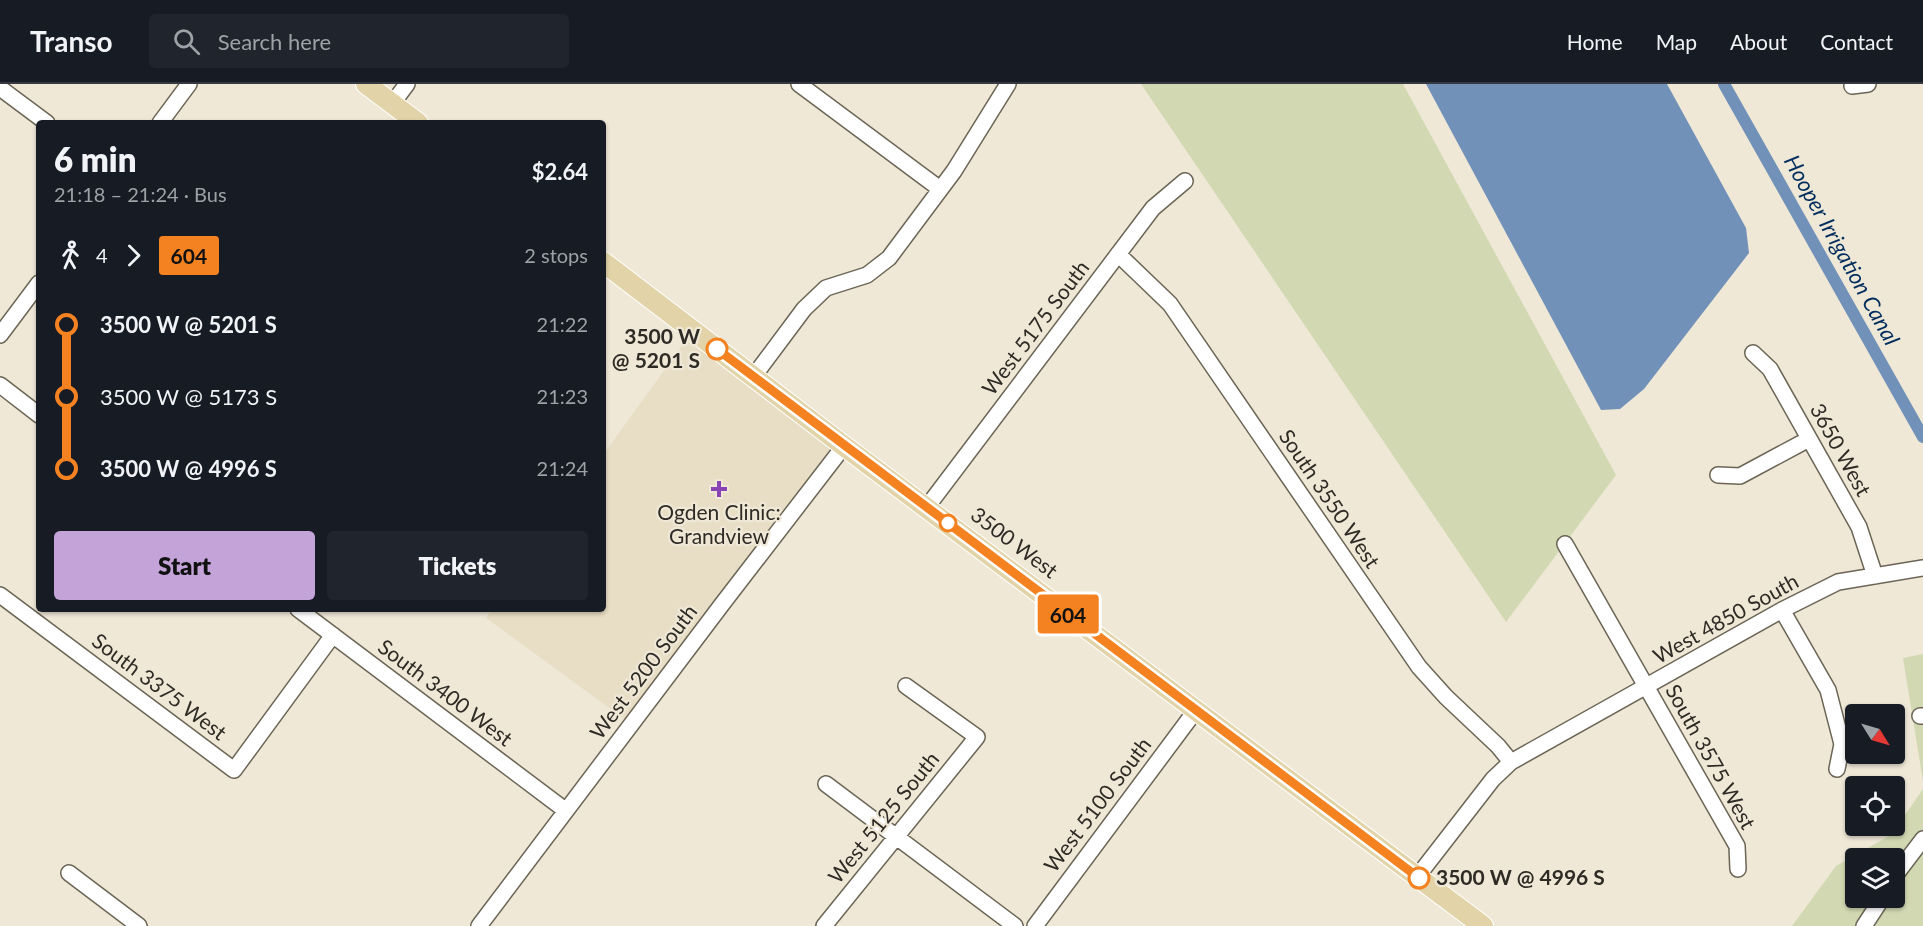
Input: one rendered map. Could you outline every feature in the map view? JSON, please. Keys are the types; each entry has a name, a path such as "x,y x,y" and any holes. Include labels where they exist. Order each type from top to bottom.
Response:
{"main road":[{"path":"366,84 414,120"},
{"name":"3500 West","path":"606,264 1483,926"}],"street":[{"path":"162,120 189,84"},
{"path":"392,104 406,84"},
{"path":"799,84 940,189"},
{"path":"754,376 804,309 826,288 867,275 890,258 954,171 1008,84"},
{"path":"1852,86 1868,84"},
{"path":"0,88 43,120"},
{"name":"West 5175 South","path":"927,507 1153,208 1185,181"},
{"name":"South 3550 West","path":"1118,254 1170,304 1419,667 1511,762"},
{"path":"0,335 36,287"},
{"name":"3650 West","path":"1753,354 1770,369 1859,526 1875,576"},
{"path":"0,385 36,412"},
{"path":"1718,475 1740,476 1809,438"},
{"name":"West 5200 South","path":"479,926 844,446"},
{"name":"South 3575 West","path":"1565,544 1737,846 1738,869"},
{"name":"West 4850 South","path":"1417,877 1493,779 1511,762 1782,610 1838,582 1923,568"},
{"name":"South 3375 West","path":"0,595 234,770 333,635"},
{"path":"1782,610 1828,690 1842,744 1838,769"},
{"name":"South 3400 West","path":"302,612 566,810"},
{"name":"West 5125 South","path":"824,926 977,737 906,686"},
{"name":"West 5100 South","path":"1035,926 1196,710"},
{"path":"826,784 1015,926"},
{"path":"1905,863 1923,839"},
{"path":"69,873 139,926"},
{"path":"1864,926 1876,908"}],"shaded area":[{"path":"689,336 843,451 634,726 486,618 490,612 606,612 606,451"}],"green space":[{"path":"1141,84 1403,84 1616,475 1506,622"},
{"path":"1923,654 1923,781 1903,658"},
{"path":"1923,789 1923,926 1792,926 1836,866 1845,861 1845,908 1905,908 1905,848 1868,848 1889,836 1905,836 1905,815"}],"water":[{"path":"1426,84 1667,84 1746,228 1749,253 1644,389 1620,409 1601,410"}],"waterway":[{"name":"Hooper Irrigation Canal","path":"1724,84 1923,437"}],"bus line":[{"name":"604","path":"717,349 1419,878"}],"place":[{"name":"3500 W @ 5201 S","path":"717,349"},
{"name":"Ogden Clinic: Grandview","path":"719,489"},
{"name":"3500 W @ 4996 S","path":"1419,878"}]}
